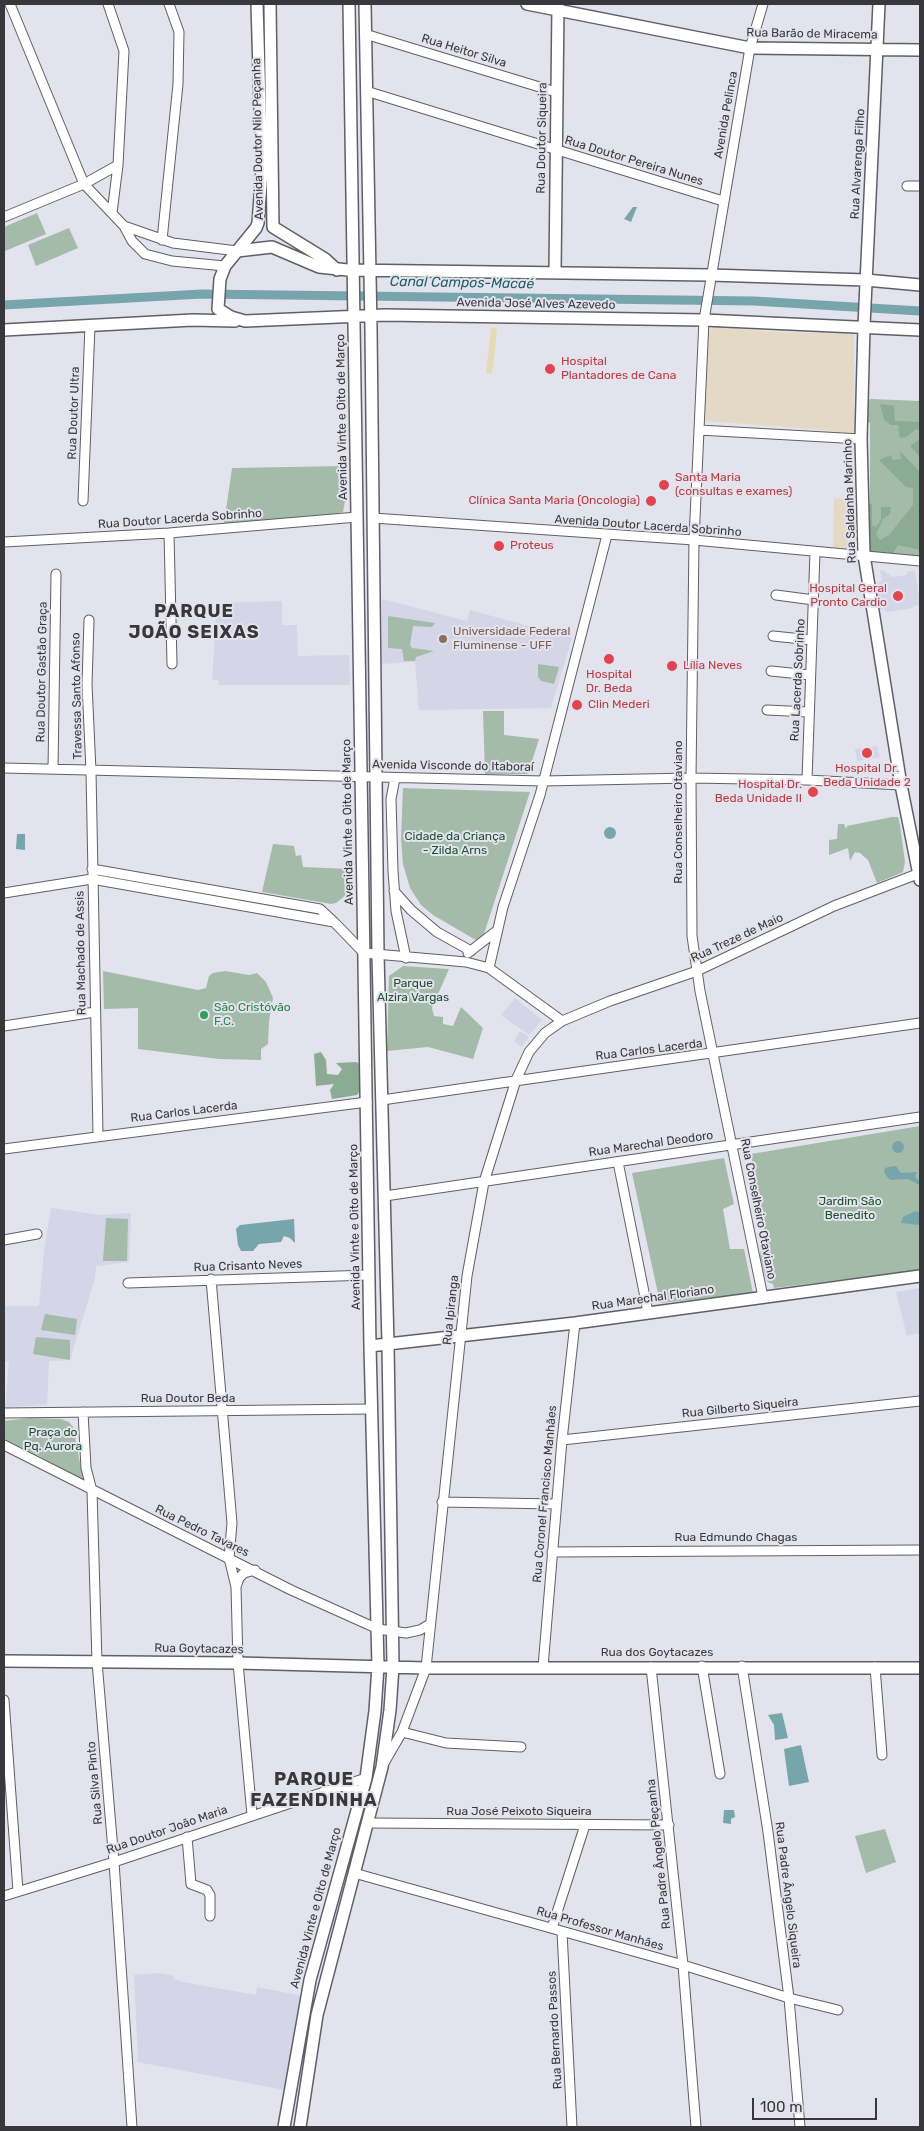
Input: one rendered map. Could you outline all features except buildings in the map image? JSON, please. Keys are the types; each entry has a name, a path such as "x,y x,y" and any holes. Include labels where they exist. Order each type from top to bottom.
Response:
{"main road":[{"name":"Avenida Doutor Nilo Peçanha","path":"257,4 262,171 258,222"},
{"name":"Avenida Doutor Nilo Peçanha","path":"270,4 274,227 325,259 337,270"},
{"path":"349,4 353,276"},
{"path":"300,2127 317,2015 382,1767 390,1710 393,1667 388,1344 378,955 374,518 365,4"},
{"name":"Rua Barão de Miracema","path":"527,4 558,7 750,48 920,50"},
{"name":"Rua Alvarenga Filho","path":"864,326 879,4"},
{"name":"Rua Doutor Siqueira","path":"555,272 558,7"},
{"path":"258,222 264,229 274,227"},
{"path":"193,320 219,306 220,286 225,266 256,228 258,222"},
{"path":"237,251 272,247 319,268 337,270 353,276 555,272 866,280 920,285"},
{"name":"Avenida Vinte e Oito de Março","path":"284,2127 310,1980 366,1778 375,1712 378,1666 370,1346 353,276"},
{"name":"Avenida José Alves Azevedo","path":"219,306 231,317 245,321 371,310 704,320 920,330"},
{"path":"4,330 193,320 245,321"},
{"name":"Rua Saldanha Marinho","path":"864,326 861,438 864,555 901,785 920,875"},
{"name":"Rua Marechal Floriano","path":"370,1346 575,1323 920,1276"},
{"name":"Rua Goytacazes","path":"4,1661 238,1663 393,1667"},
{"name":"Rua dos Goytacazes","path":"393,1667 742,1666 920,1668"},
{"path":"366,1778 377,1773 382,1767"},
{"path":"344,1786 354,1790 360,1797"}],"street":[{"path":"10,4 84,184 124,226 139,250 154,258 225,266"},
{"path":"108,4 124,51 118,165 112,213"},
{"path":"162,240 178,84 179,32 168,4"},
{"name":"Avenida Pelinca","path":"704,320 710,275 750,48 762,4"},
{"name":"Rua Heitor Silva","path":"365,34 556,92"},
{"name":"Rua Doutor Pereira Nunes","path":"366,92 723,201"},
{"path":"4,217 84,184 118,165"},
{"path":"908,186 920,186"},
{"path":"124,226 172,243 237,251"},
{"path":"172,243 170,250 172,261"},
{"name":"Rua Conselheiro Otaviano","path":"704,320 694,540 691,778 692,936 697,971 763,1297"},
{"name":"Rua Doutor Ultra","path":"83,501 90,326"},
{"path":"699,430 861,438"},
{"name":"Rua Doutor Lacerda Sobrinho","path":"4,542 169,533 357,517"},
{"name":"Avenida Doutor Lacerda Sobrinho","path":"374,518 694,540 920,561"},
{"path":"169,533 172,664"},
{"path":"489,968 496,932 543,781 607,535"},
{"name":"Rua Lacerda Sobrinho","path":"807,780 808,712 816,552"},
{"name":"Rua Doutor Gastão Graça","path":"52,769 56,574"},
{"path":"776,595 814,600"},
{"name":"Travessa Santo Afonso","path":"89,620 87,684 91,770"},
{"path":"773,636 812,640"},
{"path":"771,671 810,674"},
{"path":"767,710 808,712"},
{"name":"Avenida Visconde do Itaboraí","path":"4,768 543,781 691,778 807,780 901,785"},
{"name":"Rua Machado de Assis","path":"91,770 98,1135"},
{"path":"395,778 391,799 394,891 406,958"},
{"path":"92,868 320,908 364,953 477,963 489,968 562,1021"},
{"name":"Rua Treze de Maio","path":"562,1021 610,1001 697,971 834,906 920,875"},
{"path":"4,893 92,879 334,922"},
{"path":"394,891 411,910 438,932 471,951"},
{"path":"226,903 228,893"},
{"path":"446,960 471,951 496,932"},
{"path":"4,1026 95,1012"},
{"name":"Rua Ipiranga","path":"382,1767 402,1732 426,1668 467,1276 484,1182 516,1080 529,1052 545,1033 562,1021"},
{"name":"Rua Carlos Lacerda","path":"382,1100 714,1054 920,1023"},
{"name":"Rua Carlos Lacerda","path":"4,1149 98,1135 367,1102"},
{"name":"Rua Marechal Deodoro","path":"384,1196 920,1117"},
{"path":"618,1162 648,1312"},
{"path":"4,1240 37,1234"},
{"name":"Rua Crisanto Neves","path":"128,1283 369,1275"},
{"path":"211,1279 232,1523 229,1558 236,1587 238,1663 252,1814"},
{"name":"Rua Coronel Francisco Manhães","path":"543,1667 556,1504 575,1323"},
{"name":"Rua Gilberto Siqueira","path":"562,1440 920,1401"},
{"name":"Rua Doutor Beda","path":"4,1414 372,1409"},
{"name":"Rua Silva Pinto","path":"83,1412 86,1468 92,1491 97,1662 114,1862 132,2127"},
{"name":"Rua Pedro Tavares","path":"4,1445 92,1491 255,1570 291,1590 378,1630 393,1632"},
{"path":"75,1482 86,1468"},
{"path":"442,1502 556,1504"},
{"name":"Rua Edmundo Chagas","path":"552,1552 920,1550"},
{"path":"236,1587 239,1578 244,1573 255,1570"},
{"path":"393,1632 412,1632 430,1624"},
{"path":"702,1666 720,1774"},
{"name":"Rua Padre Ângelo Siqueira","path":"742,1666 768,1832 789,1998 800,2127"},
{"name":"Rua Padre Ângelo Peçanha","path":"651,1667 683,1965 696,2127"},
{"path":"875,1668 882,1755"},
{"path":"4,1700 18,1891"},
{"path":"402,1732 446,1743 521,1747"},
{"name":"Rua Doutor João Maria","path":"4,1896 114,1862 252,1814 366,1778"},
{"name":"Rua José Peixoto Siqueira","path":"368,1823 669,1825"},
{"path":"552,1928 585,1825"},
{"path":"187,1837 191,1884 207,1890 210,1895 210,1916"},
{"name":"Rua Professor Manhães","path":"354,1873 683,1965 789,1998 838,2010"},
{"name":"Rua Bernardo Passos","path":"562,1932 572,2127"}],"shaded area":[{"path":"715,327 772,332 854,334 854,436 824,430 706,421 704,410 706,338 708,330"},
{"path":"834,498 855,500 855,549 833,548"},
{"name":"Hospital Geral Pronto Cardio","path":"883,570 892,577 907,575 907,572 915,571 920,605 913,606 913,608 886,612 885,609 880,610 876,587 878,582 882,581 880,571"},
{"path":"382,599 467,621 470,610 572,638 551,708 419,710 415,662 382,664"},
{"path":"282,601 282,625 297,625 298,656 349,655 350,685 219,685 219,680 212,680 217,603"},
{"name":"Hospital Dr. Beda Unidade 2","path":"877,746 880,757 857,761 855,749"},
{"path":"515,998 542,1020 529,1035 501,1015"},
{"path":"520,1031 529,1037 522,1047 514,1041"},
{"path":"51,1208 101,1215 131,1213 129,1262 96,1266 95,1278 70,1360 49,1361 47,1405 5,1407 9,1362 4,1361 4,1306 39,1306 44,1250"},
{"path":"920,1288 920,1333 907,1336 896,1292"},
{"path":"159,1973 174,1976 174,1979 183,1982 256,1995 257,1987 303,1996 285,2090 138,2062 134,1975"}],"green space":[{"path":"37,213 46,234 5,251 4,227"},
{"path":"69,228 78,248 36,266 28,245"},
{"path":"870,399 920,401 920,558 870,554 870,423 866,421 866,405"},
{"path":"880,404 894,406 895,421 920,422 920,430 916,429 906,437 900,438 898,425 891,425 884,420"},
{"path":"920,439 920,457 910,446"},
{"path":"900,451 920,472 920,550 898,545 892,555 870,552 868,503 872,504 872,525 876,527 881,520 881,507 891,507 890,514 883,519 876,534 880,540 889,535 913,505 913,488 906,487 879,460 891,455 893,460 901,459"},
{"path":"344,466 347,491 343,512 224,524 232,468"},
{"path":"388,616 435,623 432,627 413,626 410,645 412,648 434,651 416,657 415,661 404,661 402,649 388,648"},
{"path":"538,664 559,667 554,684 541,681 538,677"},
{"path":"483,711 504,711 504,735 539,739 528,774 485,774"},
{"name":"Cidade da Criança - Zilda Arns","path":"403,788 530,792 482,940 474,939 433,915 421,905 410,888 403,864 401,839"},
{"path":"898,817 900,825 905,862 903,872 877,883 868,860 860,853 855,852 850,861 848,848 829,855 829,840 837,839 838,824 844,824 846,829 847,826"},
{"path":"273,844 294,846 296,856 301,855 303,867 350,869 351,891 336,903 331,904 262,892"},
{"name":"Parque Alzira Vargas","path":"403,966 449,969 432,1008 434,1016 443,1017 443,1024 453,1026 461,1007 483,1028 473,1059 428,1047 387,1051 389,976"},
{"name":"São Cristóvão F.C.","path":"103,971 198,990 206,988 209,976 213,973 225,971 249,975 257,973 266,982 273,998 268,1044 261,1049 261,1060 219,1059 138,1049 138,1008 104,1009"},
{"path":"321,1052 326,1060 327,1074 338,1075 342,1069 336,1063 356,1062 360,1064 360,1091 357,1095 332,1099 330,1090 334,1084 316,1086 314,1054"},
{"name":"Jardim São Benedito","path":"920,1126 920,1270 774,1288 773,1284 768,1282 765,1276 760,1256 761,1249 766,1243 751,1154"},
{"path":"724,1158 734,1204 723,1209 730,1249 744,1249 753,1293 660,1303 632,1173"},
{"path":"106,1218 128,1219 127,1261 103,1261"},
{"path":"45,1314 77,1319 75,1335 41,1330"},
{"path":"36,1337 70,1340 70,1360 33,1354"},
{"name":"Praça do Pq. Aurora","path":"29,1418 61,1419 69,1422 73,1427 84,1484 41,1457 4,1439 4,1421"},
{"path":"885,1829 896,1862 866,1873 855,1836"}],"sand":[{"path":"491,328 497,328 495,352 492,373 486,373"}],"water":[{"path":"633,207 637,207 631,222 624,219"},
{"path":"608,827 612,827 616,833 612,839 608,839 604,835 604,831"},
{"path":"17,834 25,834 25,850 16,849"},
{"path":"898,1141 904,1147 898,1153 892,1147"},
{"path":"896,1166 901,1173 917,1172 915,1176 920,1185 908,1179 891,1180 888,1178 884,1172 885,1168"},
{"path":"916,1211 920,1213 920,1225 901,1223 903,1217"},
{"path":"294,1219 295,1243 290,1238 284,1236 281,1242 259,1244 253,1251 241,1251 238,1245 236,1229 240,1225"},
{"path":"782,1713 788,1738 775,1740 774,1725 768,1715"},
{"path":"801,1745 809,1782 789,1786 784,1749"},
{"path":"724,1810 734,1810 735,1817 731,1819 731,1824 723,1823"}],"waterway":[{"name":"Canal Campos-Macaé","path":"4,305 202,294 754,301 920,311"}],"place":[{"name":"Hospital Plantadores de Cana","path":"550,369"},
{"name":"Santa Maria (consultas e exames)","path":"664,485"},
{"name":"Clínica Santa Maria (Oncologia)","path":"651,501"},
{"name":"Proteus","path":"499,546"},
{"name":"Hospital Geral Pronto Cardio","path":"898,596"},
{"name":"Universidade Federal Fluminense - UFF","path":"443,639"},
{"name":"Hospital Dr. Beda","path":"609,659"},
{"name":"Lília Neves","path":"672,666"},
{"name":"Clin Mederi","path":"577,705"},
{"name":"Hospital Dr. Beda Unidade 2","path":"867,753"},
{"name":"Hospital Dr. Beda Unidade II","path":"813,792"},
{"name":"São Cristóvão F.C.","path":"204,1015"}],"district":[{"name":"PARQUE JOÃO SEIXAS","path":"194,622"},
{"name":"PARQUE FAZENDINHA","path":"314,1790"}]}
